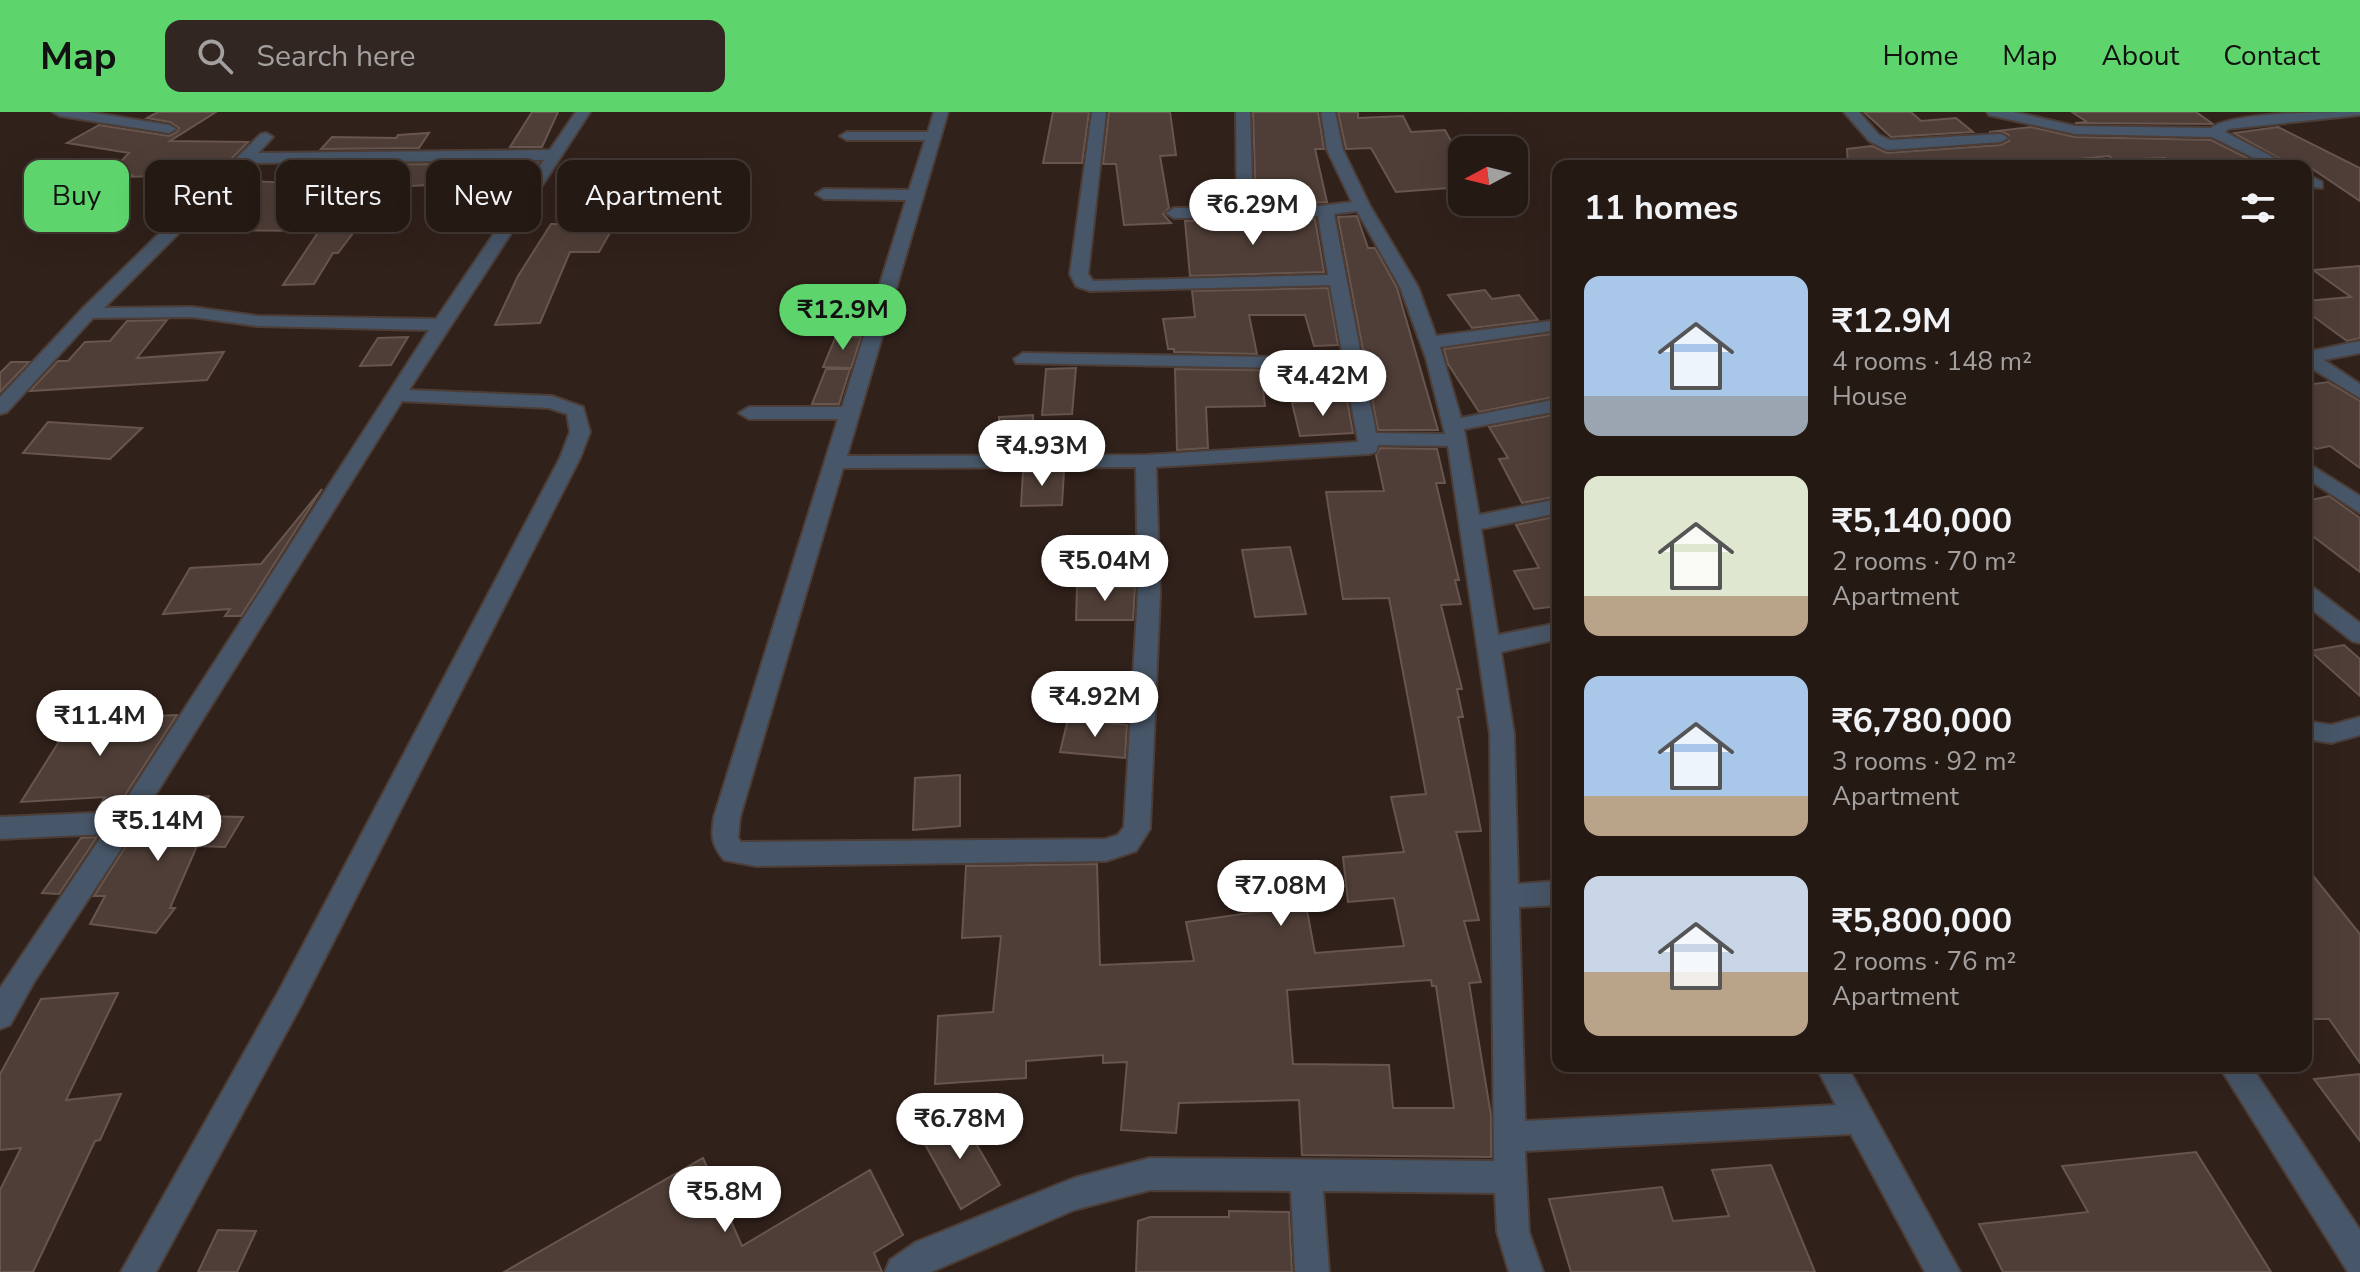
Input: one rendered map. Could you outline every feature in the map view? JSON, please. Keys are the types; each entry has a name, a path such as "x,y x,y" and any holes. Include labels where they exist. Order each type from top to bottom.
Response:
{"street":[{"path":"60,112 169,129"},
{"path":"0,1016 12,973 125,822 441,325 583,112"},
{"path":"941,112 727,817 724,841 733,852 756,855 1106,850 1127,843 1137,829 1149,594 1146,461"},
{"path":"1099,112 1079,274 1082,282 1090,286 1338,280"},
{"path":"1243,112 1245,212"},
{"path":"1328,112 1335,150 1362,206 1409,287 1455,433 1502,734 1510,1177 1513,1232 1526,1272"},
{"path":"1851,112 1874,138 1887,145 2001,138"},
{"path":"1994,112 2075,130 2215,133 2270,160"},
{"path":"2215,133 2224,125 2355,112"},
{"path":"847,136 934,136"},
{"path":"0,408 88,313 266,137"},
{"path":"245,158 555,155"},
{"path":"824,194 917,195"},
{"path":"1174,213 1325,210 1362,206"},
{"path":"836,462 1146,461 1369,448 1325,210"},
{"path":"88,313 192,312 257,321 441,325"},
{"path":"1428,343 1552,326"},
{"path":"2312,357 2360,347"},
{"path":"1023,359 1353,364"},
{"path":"2312,361 2360,392"},
{"path":"138,1272 290,998 570,458 580,432 576,411 552,402 397,395"},
{"path":"1367,439 1455,433 1552,407"},
{"path":"749,413 850,413"},
{"path":"2312,472 2360,506"},
{"path":"1470,524 1552,507"},
{"path":"2312,598 2360,635"},
{"path":"1488,646 1552,632"},
{"path":"2312,731 2331,734 2360,726"},
{"path":"0,828 125,822"},
{"path":"1507,896 1552,893"},
{"path":"1834,1072 1943,1272"},
{"path":"2238,1072 2360,1260"},
{"path":"1510,1137 1860,1119"},
{"path":"902,1272 928,1254 1074,1194 1150,1174 1510,1177"},
{"path":"1306,1174 1312,1272"}],"building":[{"path":"158,112 216,112 170,141 248,142 230,160 145,160 145,176 130,177 129,160 122,160 129,153 67,143 99,125 169,136 179,128 170,122 147,118"},
{"path":"532,112 558,112 542,147 510,147"},
{"path":"1053,112 1089,112 1082,163 1043,163"},
{"path":"1109,112 1170,112 1176,155 1160,156 1169,208 1163,214 1171,223 1124,225 1116,164 1103,164"},
{"path":"1253,112 1318,112 1324,149 1315,149 1327,202 1256,205"},
{"path":"1338,112 1358,112 1358,118 1403,116 1411,132 1445,130 1448,136 1448,188 1396,192 1371,148 1346,149"},
{"path":"1864,112 1911,112 1921,121 1956,118 1973,132 1891,137"},
{"path":"2072,112 2196,112 2213,124 2075,123 2087,122"},
{"path":"2031,127 2075,137 2211,140 2251,160 2114,160 2109,156 2069,160 1848,160 1847,149 1872,146 1887,153 2001,145 2009,141 2009,135 2001,131 1989,132"},
{"path":"2278,127 2360,168 2360,201 2312,169 2312,160 2282,160 2234,133"},
{"path":"429,133 419,148 321,149 332,137 396,138 398,135"},
{"path":"410,164 426,164 426,185 410,186"},
{"path":"260,182 276,182 276,231 260,231"},
{"path":"1357,216 1368,248 1375,248 1397,288 1438,430 1378,430 1338,217"},
{"path":"1315,219 1324,272 1190,276 1185,221"},
{"path":"551,224 557,224 557,232 610,232 599,252 570,252 540,323 495,325 518,276"},
{"path":"318,232 354,232 338,253 333,253 314,284 283,285"},
{"path":"2360,266 2360,338 2347,341 2312,315 2312,300 2351,297 2313,270"},
{"path":"1328,288 1338,345 1314,346 1305,315 1249,315 1257,354 1174,352 1174,349 1168,349 1163,319 1195,317 1192,291"},
{"path":"1485,290 1492,299 1519,295 1538,320 1472,328 1448,295"},
{"path":"167,320 137,358 224,352 207,380 30,391 58,361 68,361 85,342 110,341 127,321"},
{"path":"1552,334 1552,397 1479,412 1448,364 1444,349"},
{"path":"836,336 861,337 851,368 823,367"},
{"path":"408,337 391,365 360,366 378,338"},
{"path":"11,362 29,362 0,392 0,373"},
{"path":"1076,368 1072,414 1042,415 1046,369"},
{"path":"826,369 850,369 839,404 812,404"},
{"path":"1175,369 1261,370 1265,406 1206,407 1208,448 1177,450"},
{"path":"2328,382 2360,401 2360,468 2330,446 2316,449 2312,446 2312,384"},
{"path":"1347,399 1353,433 1300,436 1292,403"},
{"path":"1033,415 1033,449 999,450 999,417"},
{"path":"1552,415 1552,497 1522,503 1499,459 1508,458 1489,427"},
{"path":"48,422 142,428 110,459 23,453"},
{"path":"1380,448 1437,449 1445,483 1436,483 1459,580 1455,580 1461,604 1441,605 1462,689 1457,689 1463,717 1458,717 1481,831 1456,832 1479,920 1464,921 1481,982 1469,983 1491,1115 1491,1157 1302,1155 1299,1100 1179,1103 1176,1133 1121,1130 1127,1062 1103,1063 1103,1055 1026,1061 1026,1078 935,1084 938,1016 993,1012 1001,936 962,938 966,866 1097,864 1100,965 1194,961 1186,922 1306,905 1315,953 1404,946 1394,898 1348,902 1343,857 1404,852 1391,797 1426,794 1389,598 1343,599 1326,492 1384,491 1376,455","holes":["1431,980 1432,986 1436,986 1454,1108 1393,1108 1389,1065 1293,1064 1287,990"]},
{"path":"1064,471 1062,505 1021,506 1023,472"},
{"path":"322,489 241,616 225,616 230,609 163,614 190,568 261,564"},
{"path":"2329,496 2360,518 2360,572 2312,536 2312,500"},
{"path":"1552,517 1552,607 1534,609 1514,571 1539,568 1516,525"},
{"path":"1290,547 1306,614 1255,617 1242,550"},
{"path":"1077,587 1135,587 1133,620 1076,620"},
{"path":"2344,645 2360,659 2360,696 2312,653"},
{"path":"127,710 123,717 177,715 116,809 97,810 105,797 21,802 60,740 65,740 82,713"},
{"path":"1068,719 1127,725 1125,758 1060,752"},
{"path":"960,775 960,826 913,830 915,778"},
{"path":"209,796 199,816 243,817 225,847 197,846 170,908 175,908 156,933 90,924 105,896 94,896 156,799"},
{"path":"97,837 59,894 42,893 81,838"},
{"path":"2312,874 2360,934 2360,1063 2329,1019 2312,1019"},
{"path":"118,993 66,1100 121,1094 100,1140 95,1141 33,1272 0,1272 0,1190 21,1148 0,1150 0,1074 41,999"},
{"path":"2360,1074 2360,1141 2314,1079"},
{"path":"959,1114 1000,1185 961,1209 921,1137"},
{"path":"2196,1152 2271,1272 2003,1272 1979,1224 2088,1212 2062,1166"},
{"path":"703,1158 742,1246 870,1170 903,1235 874,1253 882,1272 504,1272"},
{"path":"1771,1165 1815,1272 1571,1272 1549,1199 1662,1187 1673,1221 1729,1216 1712,1170"},
{"path":"1229,1211 1289,1212 1292,1272 1136,1272 1138,1221 1150,1217 1229,1217"},
{"path":"218,1230 256,1231 237,1272 198,1272"}]}
